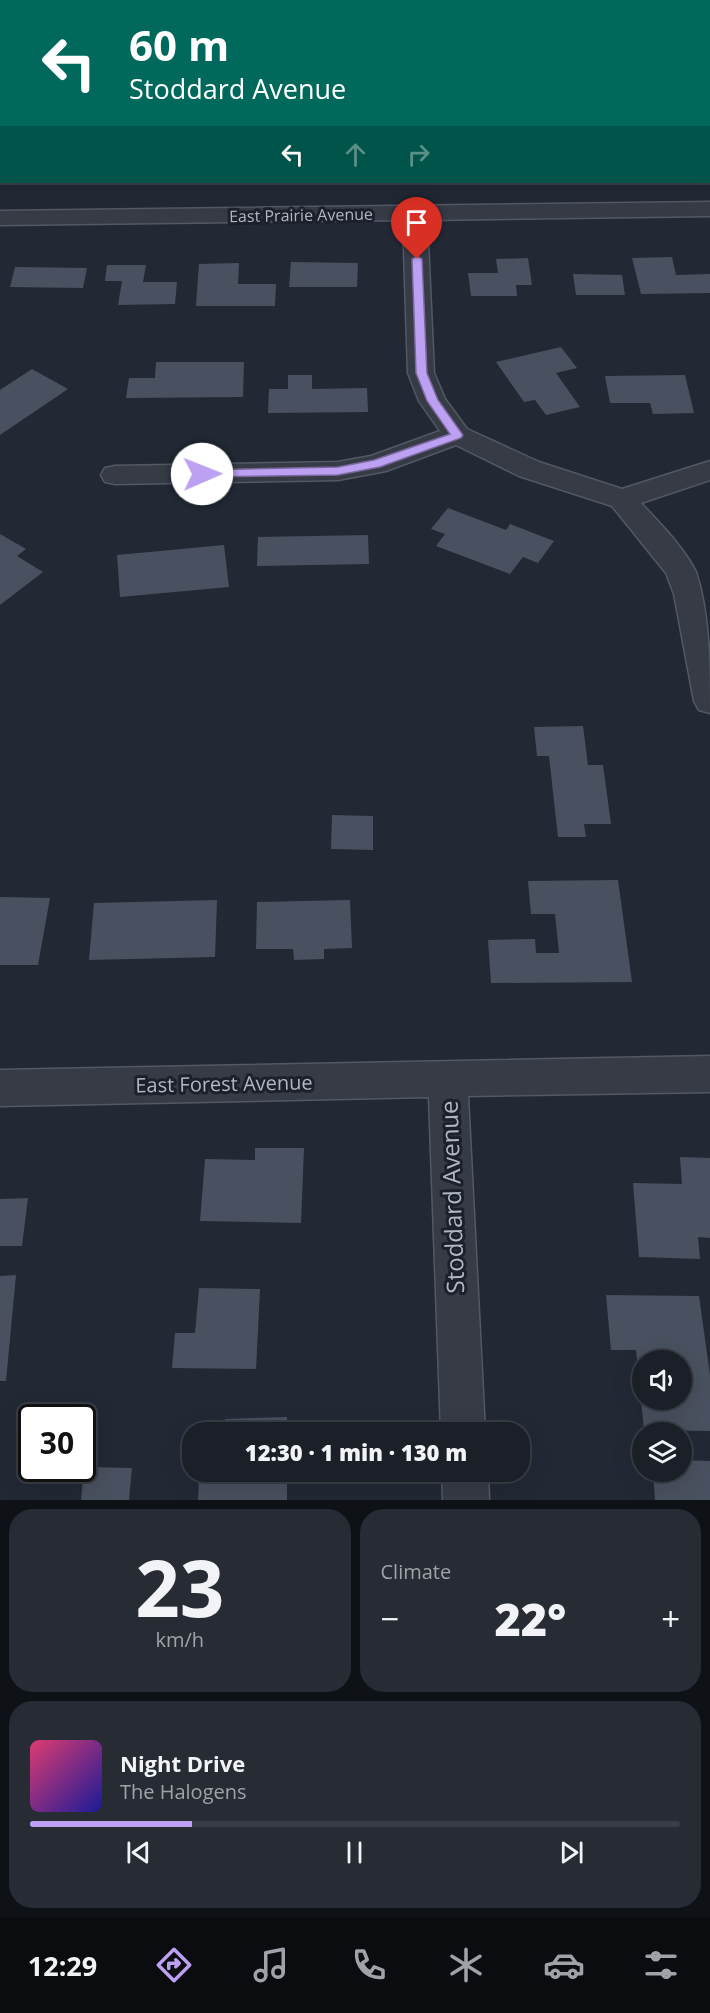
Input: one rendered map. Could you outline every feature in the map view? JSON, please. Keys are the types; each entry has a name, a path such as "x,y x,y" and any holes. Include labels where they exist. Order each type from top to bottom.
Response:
{"street":[{"name":"East Prairie Avenue","path":"0,218 710,210"},
{"path":"415,213 421,373 432,401 457,435 529,469 622,499 671,556 681,572 689,594 710,701"},
{"path":"115,475 338,471 376,464 457,435"},
{"path":"622,499 710,470"},
{"name":"Stoddard Avenue","path":"463,1422 448,1080 710,1074"},
{"name":"East Forest Avenue","path":"0,1088 448,1080"},
{"path":"465,1482 466,1500"}],"building":[{"path":"672,257 676,275 710,274 710,293 641,294 632,258"},
{"path":"528,258 532,285 516,285 517,296 471,296 468,273 498,273 496,259"},
{"path":"291,262 358,263 357,287 289,287"},
{"path":"239,263 238,284 276,284 275,306 196,306 199,264"},
{"path":"107,265 146,265 143,282 177,282 175,304 118,305 122,281 105,281"},
{"path":"15,267 87,268 83,288 10,287"},
{"path":"573,274 622,275 625,295 576,295"},
{"path":"561,347 577,368 556,373 580,407 546,415 535,400 524,402 496,362"},
{"path":"156,362 244,362 243,397 126,398 129,378 155,378"},
{"path":"32,369 68,389 0,435 0,390"},
{"path":"288,375 312,375 312,389 367,388 368,412 268,413 269,389 288,389"},
{"path":"685,375 694,413 653,414 650,403 610,403 605,376"},
{"path":"448,508 506,530 510,524 554,541 538,563 523,557 510,574 436,546 445,534 431,529"},
{"path":"0,534 26,549 17,556 43,572 0,605"},
{"path":"368,535 369,564 257,566 258,537"},
{"path":"224,545 229,587 120,597 117,555"},
{"path":"583,726 588,765 603,765 611,824 584,824 586,837 558,837 549,756 537,756 534,727"},
{"path":"332,815 373,816 373,850 331,849"},
{"path":"618,880 632,982 491,983 488,940 535,939 536,953 559,953 555,914 531,914 528,881"},
{"path":"0,897 50,898 38,965 0,965"},
{"path":"217,900 215,957 89,960 94,903"},
{"path":"350,900 352,948 324,949 324,959 294,960 293,949 256,949 257,902"},
{"path":"255,1148 304,1148 301,1223 200,1221 205,1159 255,1160"},
{"path":"680,1157 710,1158 710,1238 698,1237 700,1259 639,1257 633,1183 682,1184"},
{"path":"28,1198 22,1246 0,1246 0,1199"},
{"path":"16,1275 6,1381 0,1381 0,1276"},
{"path":"199,1288 260,1289 256,1369 172,1368 175,1333 195,1333"},
{"path":"606,1295 699,1296 710,1375 710,1431 692,1431 692,1422 643,1422 642,1410 692,1410 692,1350 611,1350"},
{"path":"287,1417 287,1422 225,1422 225,1419"},
{"path":"692,1460 710,1461 710,1500 655,1500 654,1482 692,1482"},
{"path":"96,1467 132,1468 129,1500 81,1500 83,1482 96,1482"},
{"path":"199,1482 287,1482 287,1500 198,1500"}],"route":[{"path":"202,474 338,471 376,464 457,435 432,401 421,373 417,259"}]}
